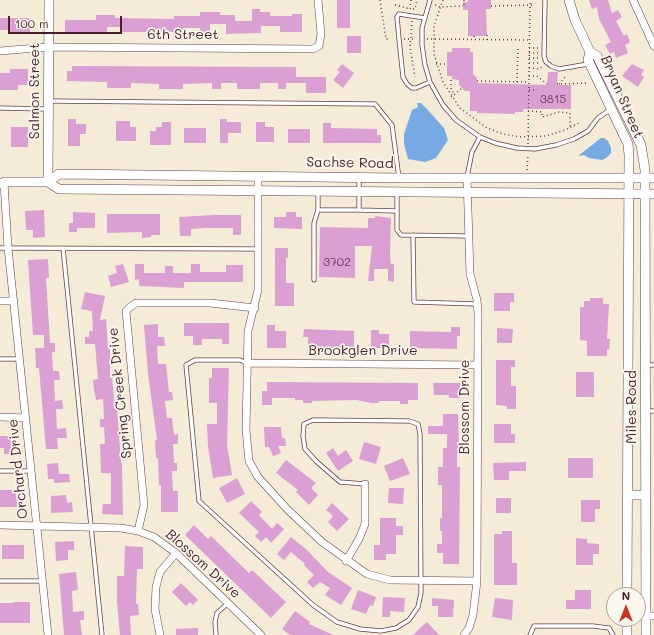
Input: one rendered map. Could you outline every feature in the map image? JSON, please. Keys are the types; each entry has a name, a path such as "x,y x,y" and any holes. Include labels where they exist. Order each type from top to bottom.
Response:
{"main road":[{"name":"Salmon Street","path":"48,182 49,0"},
{"name":"Bryan Street","path":"569,0 575,20 594,61 611,108 628,144 629,178"},
{"name":"Bryan Street","path":"594,61 621,104 641,145 650,178"},
{"name":"Sachse Road","path":"48,182 58,174 399,178 650,178"},
{"name":"Miles Road","path":"627,587 629,178"},
{"name":"Miles Road","path":"646,635 650,616 646,495 650,411 650,178"},
{"name":"Sachse Road","path":"1,182 48,182 59,189 468,192 505,194 650,194"},
{"path":"627,495 646,495"}],"street":[{"name":"6th Street","path":"0,51 49,47 314,49 319,46 321,34 318,0"},
{"path":"633,0 654,46"},
{"path":"258,176 258,290 255,308 248,331 246,430 249,461 258,477 287,509 322,542 346,561 367,574 390,580 477,581"},
{"name":"Blossom Drive","path":"464,635 469,628 473,615 477,581 478,304 470,274 467,178"},
{"name":"Orchard Drive","path":"1,182 48,635"},
{"path":"0,301 14,302"},
{"name":"Spring Creek Drive","path":"138,531 144,505 126,311 130,306 136,303 210,303 255,308"},
{"name":"Brookglen Drive","path":"247,363 478,365"},
{"path":"0,417 26,418"},
{"path":"346,561 359,539 365,524 365,484"},
{"name":"Blossom Drive","path":"0,525 91,527 138,531 154,537 176,553 261,635"},
{"path":"160,635 155,609 156,587 160,572 176,553"}],"lane":[{"path":"430,0 424,18 422,45 424,65 430,82 443,105 456,120 480,137 495,143 517,148 535,149 556,145 574,139 588,131 598,118 611,108 621,104"},
{"path":"545,0 544,53 546,61 559,69 594,61"},
{"path":"424,18 399,14 399,39 403,77 406,84 412,88 416,88 430,82"},
{"path":"0,108 48,105 375,104 392,125 399,178"},
{"path":"467,178 472,152 480,137"},
{"path":"359,177 359,210"},
{"path":"314,280 314,223 318,210 318,191"},
{"path":"398,192 397,230 401,235 468,236"},
{"path":"318,210 398,211"},
{"path":"413,235 414,302 478,304"},
{"path":"0,248 258,249"},
{"path":"63,248 102,635"},
{"path":"0,359 20,360"},
{"path":"247,363 240,360 195,360 186,365 199,500 313,605 337,622 360,629 381,631 396,628 409,620 418,607 421,593 420,434 418,424 409,421 313,420 304,424 303,436 306,449 317,462 340,482 365,484"},
{"path":"0,471 31,472"},
{"path":"0,581 42,581"},
{"path":"216,635 215,622 217,613 228,603"},
{"path":"530,635 534,626 593,626 609,628 613,635"}],"path":[{"path":"380,0 386,39 388,39"},
{"path":"410,0 410,9"},
{"path":"395,5 415,9 418,0"},
{"path":"443,0 434,26 433,39 436,64 442,82 451,97 467,115 487,128 503,134 528,138 546,136 570,128 579,123"},
{"path":"440,7 463,6 464,0"},
{"path":"528,144 530,0"},
{"path":"491,6 533,5"},
{"path":"412,21 410,39 411,56 416,77"},
{"path":"487,35 487,40"},
{"path":"404,39 416,39"},
{"path":"427,39 529,40"},
{"path":"518,47 518,82"},
{"path":"529,48 544,48"},
{"path":"529,53 544,53"},
{"path":"529,58 546,61"},
{"path":"529,63 546,61"},
{"path":"529,68 539,69 546,61"},
{"path":"436,64 447,64"},
{"path":"529,76 537,76 548,84"},
{"path":"565,76 558,84 595,83"},
{"path":"451,80 451,89 454,94"},
{"path":"477,81 529,82"},
{"path":"451,97 462,88"},
{"path":"528,90 534,90"},
{"path":"528,111 542,112 542,117 559,112 570,113 570,128"},
{"path":"527,170 528,153"}],"water":[{"path":"417,103 421,103 444,128 448,140 436,158 425,162 408,159 404,144 404,134 412,110 418,107"},
{"path":"601,138 608,141 611,148 611,153 606,158 602,160 589,158 584,155 578,156"}],"building":[{"path":"337,0 350,0 350,28 337,28"},
{"path":"468,0 491,0 491,9 486,9 487,36 468,36 468,10 463,10 463,2 468,2"},
{"path":"589,0 608,0 612,13 618,10 622,17 616,21 624,36 627,34 630,42 625,45 628,53 616,58 614,52 610,54 605,45 611,42 599,19 597,7 592,9"},
{"path":"252,9 260,9 260,12 270,12 270,16 292,16 292,14 302,14 302,32 280,32 280,26 261,26 261,33 226,34 226,24 210,24 210,33 200,33 200,28 185,28 185,32 122,32 122,27 107,27 107,32 65,32 65,20 96,20 96,15 115,15 115,18 174,19 174,16 200,16 200,12 220,12 220,15 235,15 235,21 252,21"},
{"path":"0,18 30,18 30,32 8,32 8,30 0,30"},
{"path":"347,36 361,36 361,53 347,53"},
{"path":"452,48 470,48 470,52 473,52 473,74 477,78 477,83 547,85 548,72 558,72 557,85 571,85 571,109 523,109 523,112 515,112 515,114 477,113 477,111 470,111 470,91 465,91 459,85 459,80 452,79 452,76 447,76 447,52 452,52"},
{"path":"342,64 354,73 343,88 333,80 340,72 337,70"},
{"path":"632,64 644,70 641,75 644,77 638,87 622,76"},
{"path":"72,66 296,67 296,77 326,77 326,93 306,93 306,83 286,83 286,89 278,89 278,83 260,83 260,89 237,89 237,83 221,83 221,89 212,89 212,83 183,84 183,89 159,89 159,84 131,83 131,88 107,88 107,82 67,81 67,71 72,71"},
{"path":"10,69 28,69 28,85 18,85 18,90 0,90 0,73 10,73"},
{"path":"68,119 76,119 76,124 86,124 86,134 80,134 80,146 68,146"},
{"path":"220,119 227,119 227,122 241,122 241,133 228,133 228,143 220,143"},
{"path":"116,121 130,121 130,127 136,127 136,141 116,141"},
{"path":"162,122 171,122 171,145 150,145 150,131 156,131 156,127 162,127"},
{"path":"256,122 265,122 265,127 274,127 274,142 256,142"},
{"path":"323,123 331,123 331,128 377,129 377,135 381,135 381,143 323,143"},
{"path":"11,127 28,127 28,147 11,147"},
{"path":"184,128 206,128 206,143 184,143"},
{"path":"288,129 310,129 310,143 288,143"},
{"path":"44,210 45,237 33,238 33,230 26,230 25,211"},
{"path":"73,212 95,213 95,228 77,228 77,232 69,232 69,223 73,223"},
{"path":"286,212 296,212 296,217 302,217 302,229 274,228 274,217 286,217"},
{"path":"107,214 160,214 160,235 151,235 151,237 142,238 142,232 107,233"},
{"path":"241,215 241,235 233,235 233,228 205,228 191,229 191,236 180,236 179,217"},
{"path":"375,216 391,218 390,255 391,264 394,264 394,282 388,281 388,269 374,269 374,281 368,281 372,246 355,246 355,278 319,277 320,227 368,228 368,218 375,218"},
{"path":"275,248 288,248 288,258 286,258 286,283 294,283 294,306 275,306"},
{"path":"48,259 49,278 46,278 50,343 55,343 55,352 52,352 53,371 59,371 60,380 54,380 55,401 62,400 63,409 56,409 57,429 66,428 67,438 57,438 58,449 46,449 39,368 36,368 35,348 44,348 44,335 33,335 28,260"},
{"path":"123,264 129,282 111,287 108,276 117,273 115,266"},
{"path":"135,264 144,264 144,273 165,273 165,266 173,266 173,273 191,273 191,264 200,264 200,272 226,272 226,265 243,265 243,282 184,282 184,288 139,286 139,279 135,280"},
{"path":"85,292 105,296 100,320 106,319 108,349 110,348 110,378 112,378 115,407 117,407 122,463 123,515 102,514 103,504 111,504 111,473 101,473 100,444 105,444 104,427 100,427 100,419 104,419 103,399 96,400 94,390 93,380 98,379 95,344 85,344 85,337 89,337 89,331 93,331 92,311 81,309"},
{"path":"494,293 514,293 514,302 510,302 510,311 494,311"},
{"path":"590,298 603,298 603,304 609,304 607,339 610,339 609,350 607,349 607,356 587,356 587,341 580,340 580,307 584,307 584,301 590,301"},
{"path":"184,323 229,323 229,344 222,344 222,339 202,339 202,345 193,345 193,336 184,336"},
{"path":"158,324 158,337 164,337 165,346 157,346 158,364 166,364 169,392 172,392 173,400 165,401 167,418 172,418 174,435 178,434 178,444 173,444 174,463 177,463 177,471 172,471 173,491 178,491 178,512 161,512 161,485 159,485 158,458 156,458 155,440 157,440 148,374 144,325"},
{"path":"267,325 275,325 275,331 286,331 286,348 267,348"},
{"path":"451,327 460,327 460,336 457,336 457,349 410,348 410,331 451,332"},
{"path":"497,328 513,329 512,343 497,343"},
{"path":"304,329 354,331 354,348 308,348 308,337 303,337"},
{"path":"371,330 379,330 379,334 389,334 389,348 371,348"},
{"path":"496,360 515,360 515,367 511,367 511,386 516,386 516,409 507,409 507,406 496,405"},
{"path":"212,368 229,368 227,445 232,475 213,478 208,446 207,424 217,424 217,403 209,403 209,378 212,378"},
{"path":"576,372 594,372 594,397 576,397"},
{"path":"267,382 418,383 418,400 408,400 408,404 400,404 400,401 379,401 379,403 371,403 357,400 312,401 312,403 303,403 303,400 295,400 295,398 272,398 272,405 262,405 262,391 267,391"},
{"path":"433,383 460,383 460,398 449,398 449,395 434,395"},
{"path":"443,414 458,414 459,454 457,454 457,467 460,467 459,564 443,564 443,553 437,553 437,544 442,544 440,518 442,518 442,485 438,485 438,467 443,467 443,448 447,448 447,434 428,434 428,426 443,426"},
{"path":"494,424 511,424 511,434 515,434 515,443 494,443"},
{"path":"264,427 281,427 282,438 285,438 286,446 278,446 281,453 273,456 269,447 265,447"},
{"path":"0,436 11,436 11,454 4,454 4,448 0,448"},
{"path":"364,442 381,447 376,464 359,459"},
{"path":"333,448 338,456 346,450 353,461 338,471 326,453"},
{"path":"403,458 410,474 390,481 384,466"},
{"path":"568,458 593,458 593,478 568,478"},
{"path":"286,460 316,483 311,488 318,495 309,505 296,492 298,490 276,473"},
{"path":"526,462 526,471 509,471 509,480 494,480 493,463"},
{"path":"58,463 59,474 69,474 70,482 54,483 54,479 48,479 47,464"},
{"path":"237,478 245,494 227,503 219,488"},
{"path":"389,488 404,488 403,504 388,503"},
{"path":"0,490 16,490 17,507 0,507"},
{"path":"66,495 67,503 72,502 73,512 51,513 51,496"},
{"path":"496,498 511,498 511,513 496,513"},
{"path":"581,500 600,500 600,509 595,509 595,522 581,522"},
{"path":"251,501 262,512 259,515 272,529 277,523 284,529 271,543 266,537 261,542 255,536 259,532 239,513"},
{"path":"332,503 349,519 337,531 328,522 333,516 326,510"},
{"path":"380,518 396,518 396,526 403,526 403,535 396,535 396,554 386,554 386,560 374,560 374,545 380,545"},
{"path":"194,525 208,539 211,536 249,573 252,570 286,602 271,618 185,535"},
{"path":"502,531 512,531 512,563 517,563 517,585 494,585 494,534 502,534"},
{"path":"291,537 307,550 328,572 352,588 341,605 325,595 330,588 320,582 313,588 307,582 314,575 304,565 305,564 291,552 284,560 277,554"},
{"path":"576,538 587,539 587,543 599,544 599,554 593,554 593,565 576,565"},
{"path":"74,541 74,550 68,550 68,560 56,561 55,542"},
{"path":"2,545 24,545 24,559 2,559"},
{"path":"125,546 143,547 143,569 137,569 136,604 138,604 139,615 130,616 131,635 120,635 117,602 117,576 124,576"},
{"path":"76,572 78,590 72,591 73,612 84,611 84,620 80,620 82,635 64,635 59,574"},
{"path":"181,583 198,600 193,605 190,602 186,606 172,592"},
{"path":"358,590 376,597 373,606 370,605 366,614 351,609"},
{"path":"575,590 591,590 591,609 566,609 566,600 575,600"},
{"path":"383,597 405,598 404,612 390,611 390,617 382,617"},
{"path":"432,598 454,600 453,617 438,617 438,606 432,606"},
{"path":"495,598 513,600 512,620 492,617"},
{"path":"30,602 30,623 0,623 0,603"},
{"path":"295,611 310,622 309,624 333,635 290,635 282,629"},
{"path":"427,622 439,635 413,635 420,628"},
{"path":"198,628 198,635 176,635 176,629"}]}
